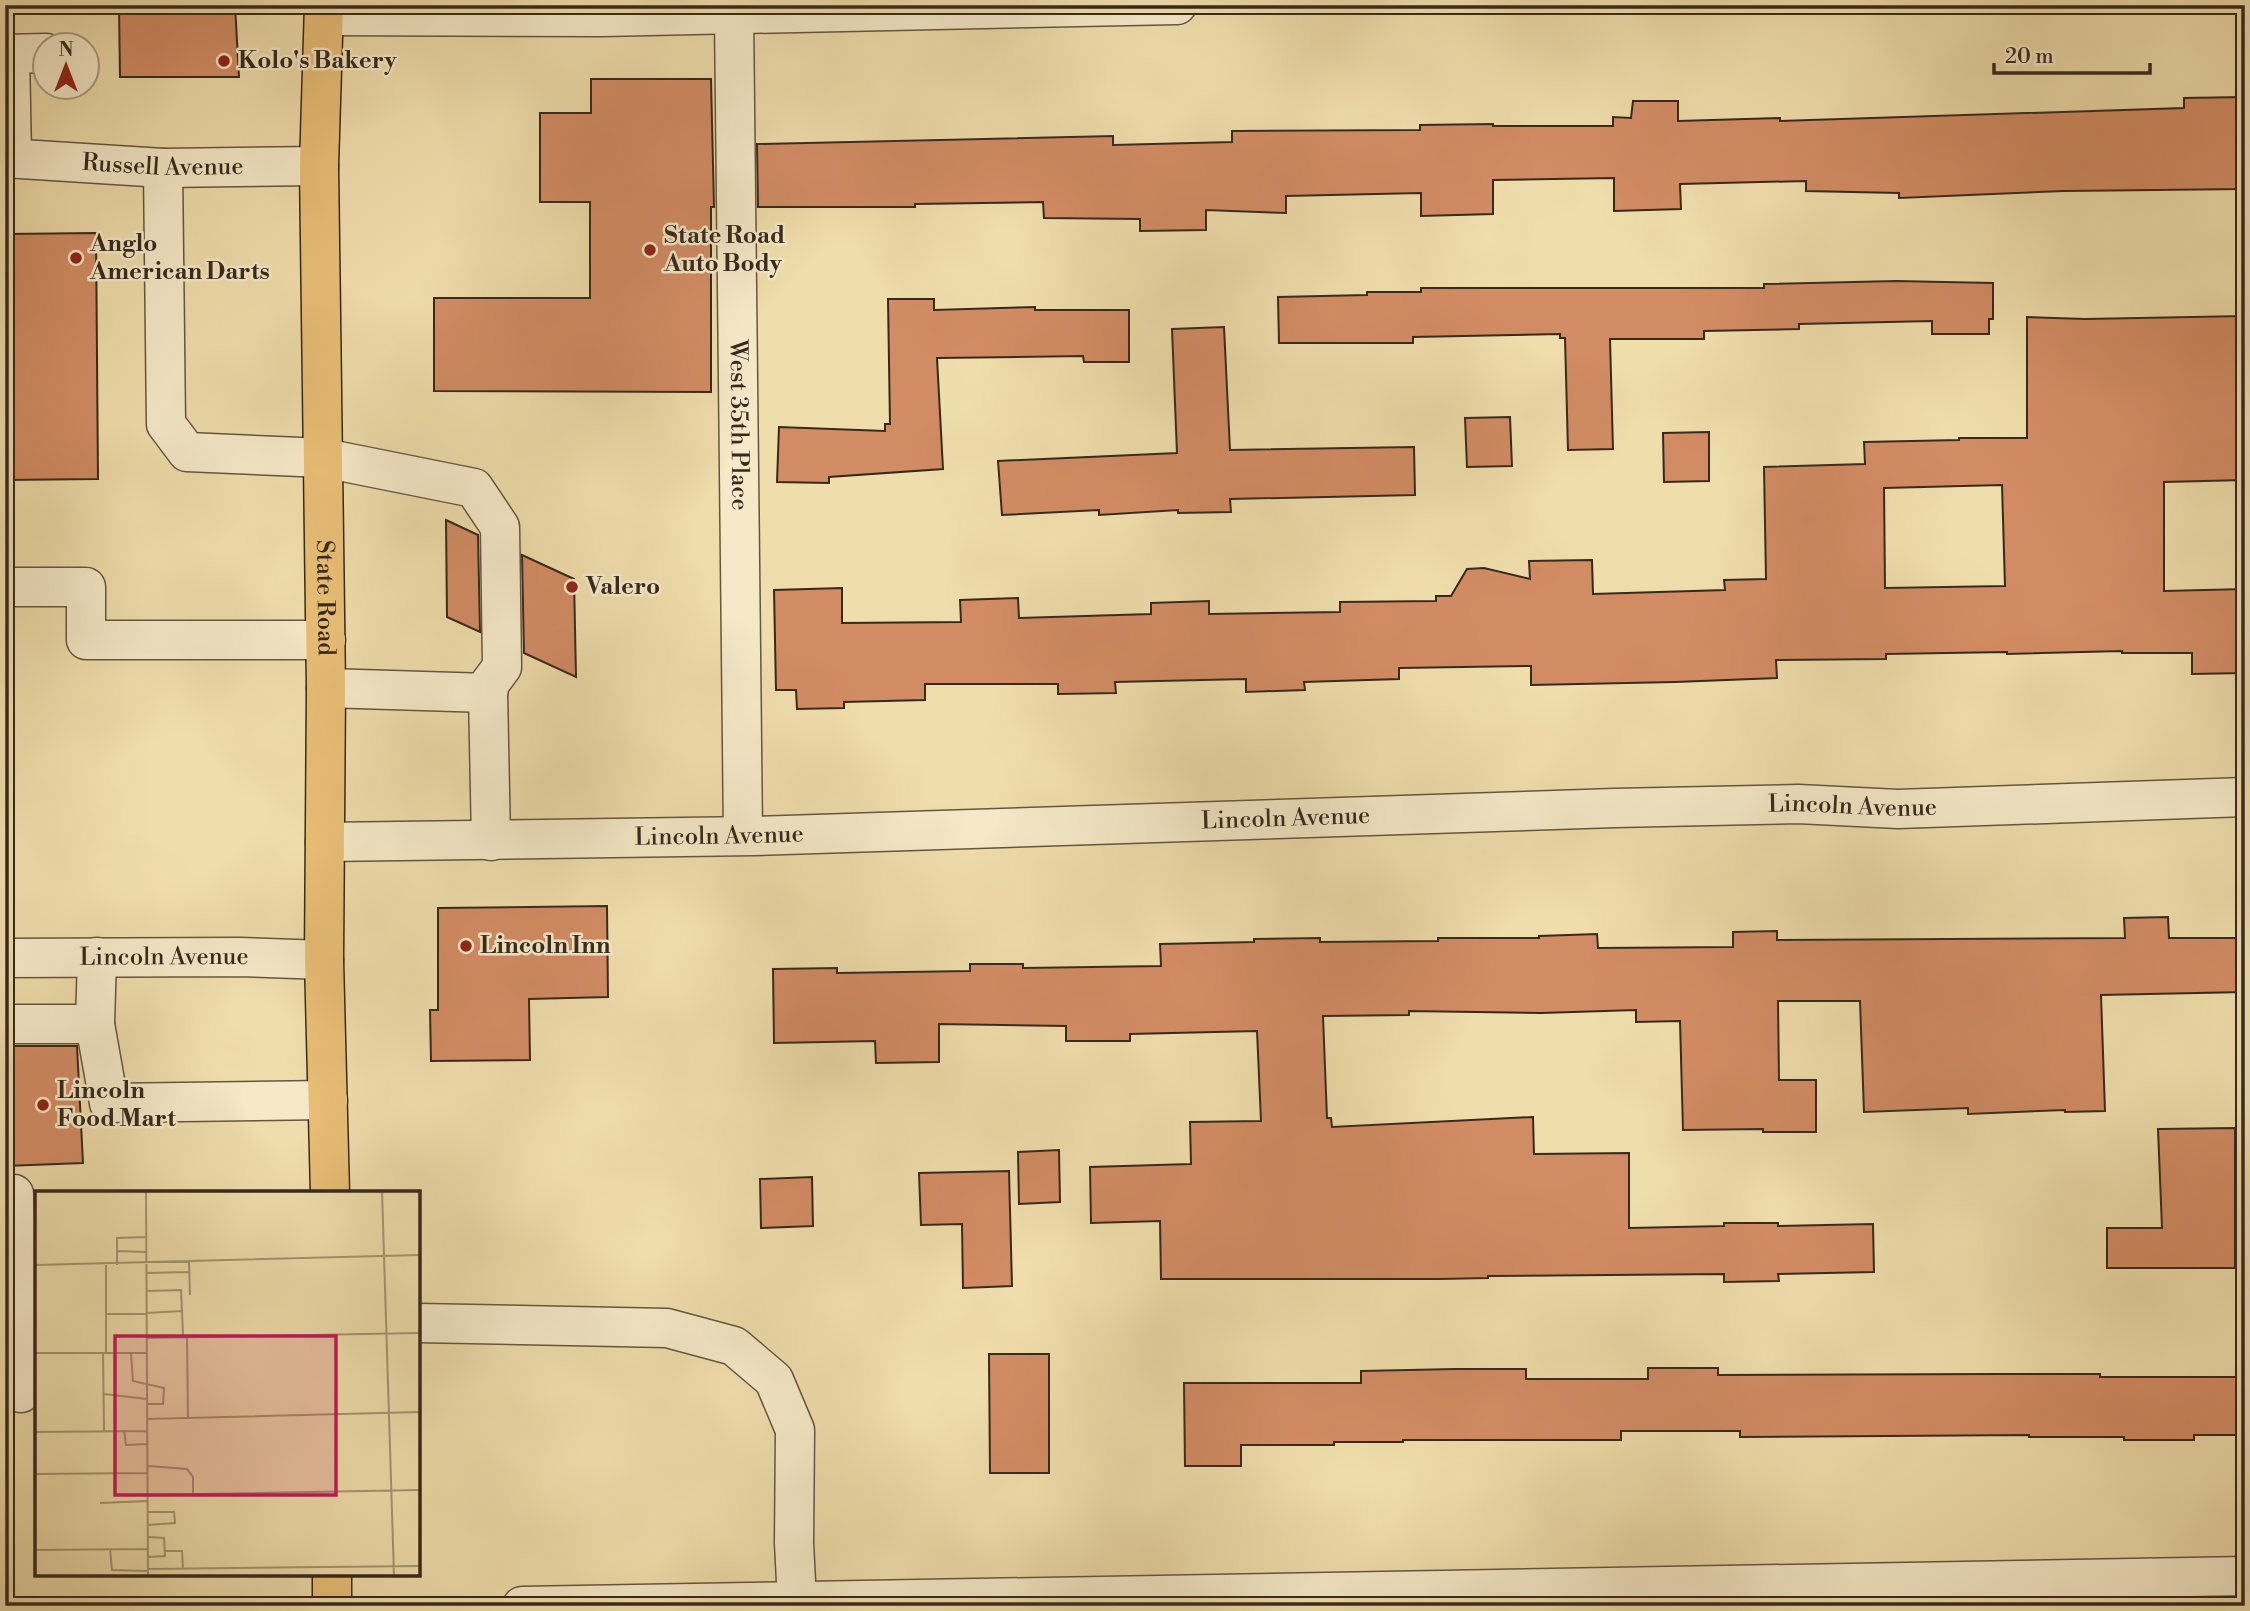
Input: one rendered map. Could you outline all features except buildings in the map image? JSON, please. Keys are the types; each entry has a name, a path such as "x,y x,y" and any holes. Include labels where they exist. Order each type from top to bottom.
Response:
{"main road":[{"name":"State Road","path":"324,11 319,166 326,640 324,960 330,1191"},
{"path":"332,1576 332,1606"}],"street":[{"path":"324,11 709,11 1177,5"},
{"name":"West 35th Place","path":"709,11 743,835"},
{"path":"9,158 20,54"},
{"name":"Russell Avenue","path":"9,158 163,168 319,166"},
{"path":"163,168 166,424 187,452 324,458 474,488 500,527 502,667 490,683 488,693 491,841"},
{"path":"5,587 86,587 86,640 326,640"},
{"path":"326,688 488,693"},
{"name":"Lincoln Avenue","path":"325,842 743,835 1798,804 1898,809 2245,797"},
{"path":"97,957 95,1024 109,1102 328,1100"},
{"name":"Lincoln Avenue","path":"5,958 240,957 324,960"},
{"path":"5,1024 95,1024"},
{"path":"14,1194 21,1393"},
{"path":"420,1323 667,1328 734,1346 774,1380 794,1430 797,1601"},
{"path":"522,1606 2245,1576"}],"place":[{"name":"Kolo's Bakery","path":"224,61"},
{"name":"State Road Auto Body","path":"650,250"},
{"name":"Anglo American Darts","path":"76,258"},
{"name":"Valero","path":"572,587"},
{"name":"Lincoln Inn","path":"466,946"},
{"name":"Lincoln Food Mart","path":"43,1105"}]}
